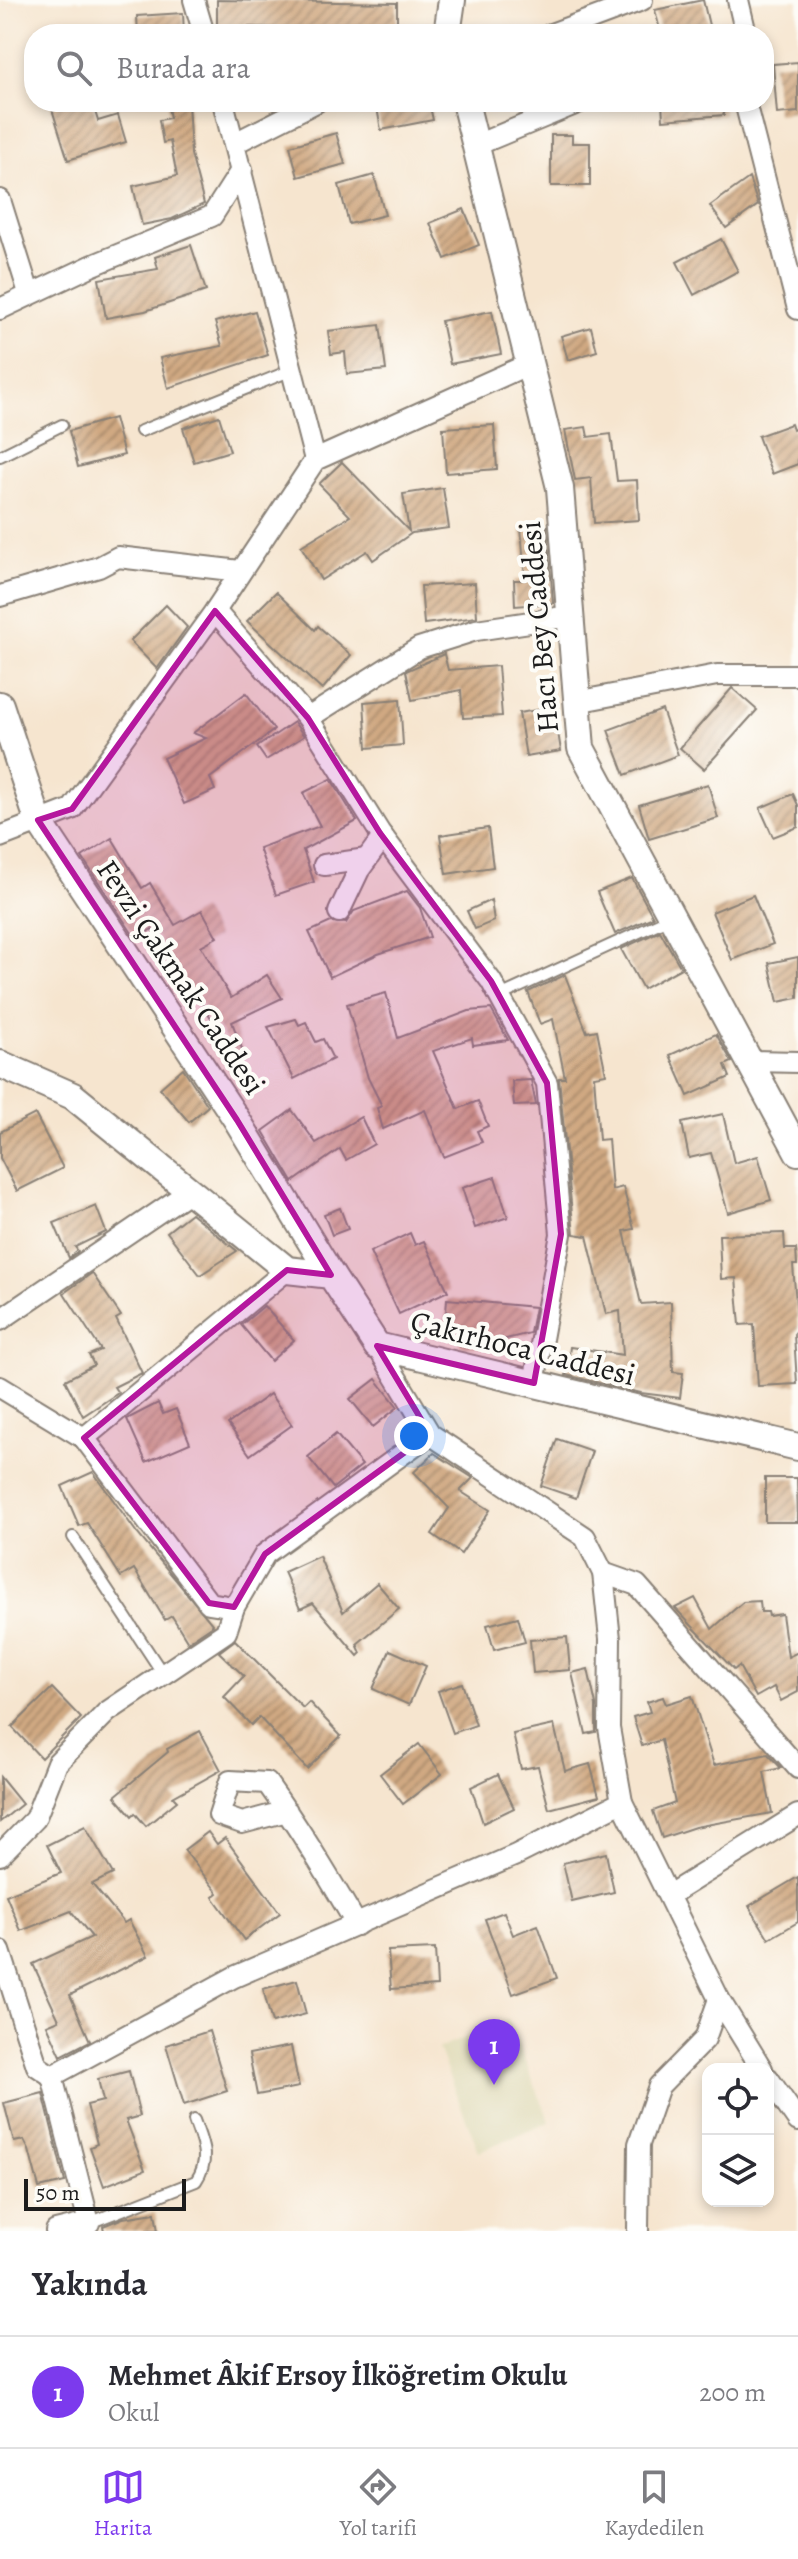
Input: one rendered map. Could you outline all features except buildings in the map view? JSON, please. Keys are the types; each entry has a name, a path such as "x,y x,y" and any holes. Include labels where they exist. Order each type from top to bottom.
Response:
{"street":[{"path":"194,0 201,24"},
{"path":"448,24 452,0"},
{"path":"578,24 642,0"},
{"path":"738,0 743,24"},
{"path":"226,112 315,460"},
{"path":"235,143 296,112"},
{"name":"Hacı Bey Caddesi","path":"467,112 560,488 581,748 798,1152"},
{"path":"474,146 556,112"},
{"path":"748,112 791,258 798,309"},
{"path":"0,309 29,293 212,216 242,169"},
{"path":"0,200 29,293"},
{"path":"0,837 72,809 215,611 315,460 529,364"},
{"path":"0,596 99,567 118,557 240,571"},
{"path":"215,611 308,718 383,837 500,996 547,1083 561,1234 534,1383"},
{"path":"308,718 419,648 476,630 570,616"},
{"path":"576,702 717,675 798,675"},
{"name":"Fevzi Çakmak Caddesi","path":"0,705 38,820 237,1120 331,1275"},
{"path":"339,912 367,859 383,837"},
{"path":"324,865 367,859"},
{"path":"750,1061 798,1062"},
{"path":"0,1064 73,1096 287,1270 331,1275"},
{"path":"0,1320 190,1191"},
{"path":"84,1438 287,1270"},
{"name":"Çakırhoca Caddesi","path":"331,1275 377,1346 798,1447"},
{"path":"377,1346 430,1434 585,1537 603,1573 610,1639 609,1728 622,1802 719,1999 758,2063"},
{"path":"0,1387 84,1438 209,1603 234,1607"},
{"path":"0,1855 35,1819 57,1763 107,1712 226,1632 234,1607 265,1554 430,1434"},
{"path":"603,1573 637,1585 798,1768"},
{"path":"287,1811 242,1832 219,1815 230,1781 267,1783 287,1811 357,1925"},
{"path":"52,2076 234,1977 516,1855 622,1802"},
{"path":"669,1895 798,1815"},
{"path":"0,1951 37,2066 52,2076 89,2223 56,2231"},
{"path":"638,2231 639,2144 659,2086 705,2039 719,1999"},
{"path":"774,2087 798,2121"}],"lane":[{"path":"141,431 292,370"},
{"path":"0,456 62,425"},
{"path":"500,996 672,917"},
{"path":"73,1537 163,1674"},
{"path":"89,2223 196,2181 206,2167 194,2120"}],"highlighted area":[{"path":"215,611 308,718 380,833 491,981 547,1083 561,1234 534,1383 377,1346 430,1434 265,1554 234,1607 209,1603 84,1438 287,1270 331,1275 237,1120 38,820 72,809"}],"shaded area":[{"path":"508,2020 550,2122 479,2151 438,2049"}],"place":[{"name":"Mehmet Âkif Ersoy İlköğretim Okulu","path":"494,2085"}]}
